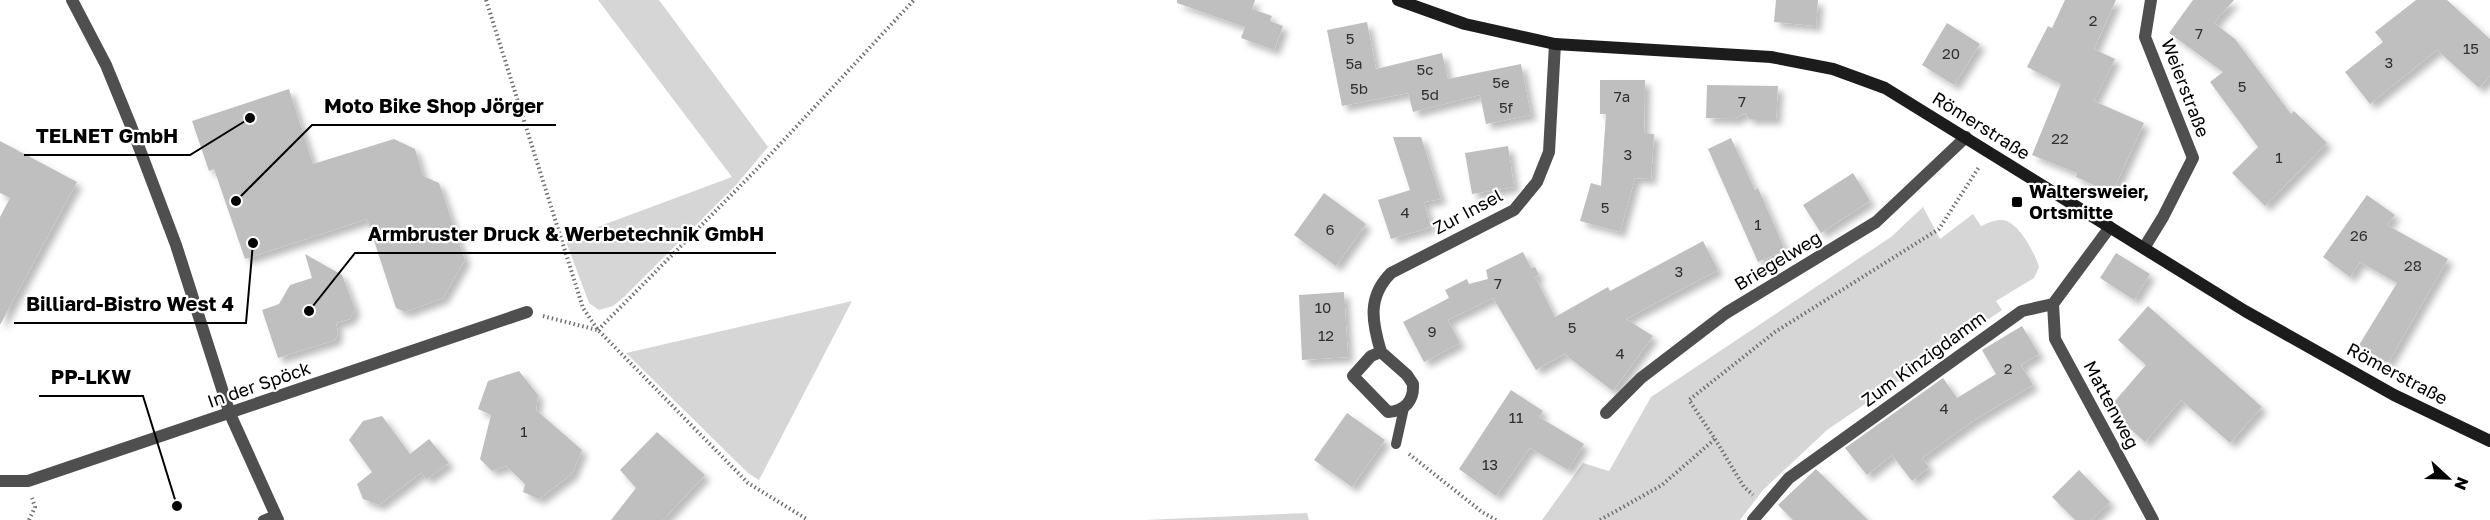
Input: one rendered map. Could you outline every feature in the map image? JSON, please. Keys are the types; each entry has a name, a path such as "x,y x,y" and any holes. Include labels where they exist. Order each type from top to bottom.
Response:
{"street":[{"path":"72,0 106,65 135,136 176,245 230,414 272,518"},
{"name":"Römerstraße","path":"1398,0 1465,24 1556,44 1771,57 1833,69 1885,88 2245,311 2374,384 2490,441"},
{"name":"Weierstraße","path":"2144,248 2193,158 2145,37 2151,0"},
{"name":"Zur Insel","path":"1381,352 1374,331 1374,310 1376,292 1382,282 1391,273 1514,210 1537,182 1549,152 1556,44"},
{"name":"Briegelweg","path":"1606,413 1641,378 1726,313 1876,222 1966,137"},
{"path":"2053,303 2110,227"},
{"name":"Zum Kinzigdamm","path":"1753,520 1789,478 2022,311 2053,303"},
{"name":"Mattenweg","path":"2053,303 2055,339 2151,519"},
{"name":"In der Spöck","path":"0,482 28,481 527,312"},
{"path":"1381,352 1407,375 1413,384 1410,400 1404,408 1388,412 1353,376 1371,356 1381,352"}],"lane":[{"path":"1396,444 1404,408"}],"path":[{"path":"486,0 583,308 598,330 748,483 808,520"},
{"path":"598,330 756,170 914,0"},
{"path":"1767,503 1757,499 1744,487 1689,400 1775,332 1939,229 1989,152"},
{"path":"527,312 598,330"},
{"path":"1600,520 1662,485 1715,439"},
{"path":"1396,444 1482,512 1496,520"}],"shaded area":[{"path":"598,0 659,0 768,147 737,184 624,297 613,306 599,310 589,303 565,239 732,177"},
{"path":"1923,207 1940,239 1973,214 1981,226 2000,220 2013,225 2024,237 2037,261 2039,267 2034,278 1996,301 2002,310 1827,430 1763,490 1740,520 1542,520 1583,463 1609,471 1651,397 1891,237"},
{"path":"852,301 759,480 748,473 626,353"},
{"path":"1307,513 1309,520 1144,520"}],"building":[{"path":"1177,0 1255,0 1252,9 1272,16 1270,21 1283,26 1274,50 1241,38 1245,27 1177,3"},
{"path":"1776,0 1818,0 1816,26 1774,22"},
{"path":"2065,0 2116,0 2094,49 2115,59 2094,101 2144,123 2112,193 2076,177 2077,173 2032,155 2061,84 2027,67 2048,26 2052,28"},
{"path":"2193,0 2234,0 2214,23 2235,39 2291,114 2294,111 2327,143 2265,206 2232,173 2258,147 2210,82 2223,72 2169,33"},
{"path":"2416,0 2447,0 2490,39 2490,76 2479,88 2437,50 2370,104 2345,72 2383,42 2375,32"},
{"path":"1367,22 1376,69 1442,53 1448,79 1521,64 1531,115 1486,124 1480,95 1413,112 1408,93 1342,106 1327,30"},
{"path":"1947,23 1980,44 1954,85 1922,65"},
{"path":"1600,80 1645,80 1644,133 1654,134 1651,179 1635,178 1620,232 1580,221 1591,183 1601,186 1606,114 1600,114"},
{"path":"1707,85 1778,86 1776,119 1749,119 1745,113 1735,119 1706,118"},
{"path":"289,89 313,164 394,139 415,149 423,176 439,183 465,260 443,298 405,312 396,308 367,219 245,259 214,169 209,171 192,121"},
{"path":"1393,137 1421,137 1441,199 1424,202 1431,227 1391,239 1378,200 1410,190"},
{"path":"1731,138 1755,190 1758,188 1785,250 1758,262 1708,149"},
{"path":"0,141 77,182 0,325 0,217 10,198 0,193"},
{"path":"1508,146 1514,187 1472,194 1465,153"},
{"path":"1853,173 1870,201 1821,233 1803,205"},
{"path":"1324,193 1366,224 1336,266 1294,235"},
{"path":"2367,195 2395,215 2387,225 2448,259 2388,363 2359,345 2397,283 2360,262 2350,277 2323,257"},
{"path":"1703,241 1718,270 1626,319 1653,336 1613,391 1564,354 1536,370 1493,298 1448,320 1460,343 1424,362 1403,322 1449,298 1445,290 1467,279 1469,284 1488,279 1486,270 1523,252 1531,268 1535,267 1539,275 1535,277 1555,317 1608,287 1610,291"},
{"path":"2116,253 2150,274 2134,300 2100,278"},
{"path":"305,254 342,275 355,309 350,319 336,323 338,333 335,340 278,358 262,310 279,304 290,285 312,278"},
{"path":"1344,292 1348,357 1302,360 1299,295"},
{"path":"2148,306 2262,407 2230,443 2181,400 2145,442 2108,409 2146,365 2118,340"},
{"path":"2022,326 2039,354 2021,365 2033,385 1973,421 1922,458 1929,467 1912,481 1892,455 1867,475 1845,448 1943,378 1957,398 1996,374 1982,350"},
{"path":"519,371 538,395 536,410 582,450 572,474 539,499 523,492 525,484 506,466 492,471 480,459 491,415 478,409 488,381"},
{"path":"1511,390 1543,411 1539,417 1584,444 1568,470 1530,448 1496,496 1459,469"},
{"path":"1347,413 1385,440 1352,487 1314,460"},
{"path":"382,416 410,454 429,439 449,463 427,479 421,473 379,505 363,499 357,484 372,472 349,440 363,421"},
{"path":"657,432 705,475 663,520 611,520 636,488 620,470"},
{"path":"1816,469 1868,520 1793,520 1778,505"},
{"path":"2079,470 2110,502 2092,520 2075,520 2052,497"}],"place":[{"name":"TELNET GmbH","path":"250,118"},
{"name":"Moto Bike Shop Jörger","path":"236,201"},
{"name":"Waltersweier, Ortsmitte","path":"2017,202"},
{"name":"Billiard-Bistro West 4","path":"253,243"},
{"name":"Armbruster Druck & Werbetechnik GmbH","path":"309,311"},
{"name":"PP-LKW","path":"177,506"}]}
